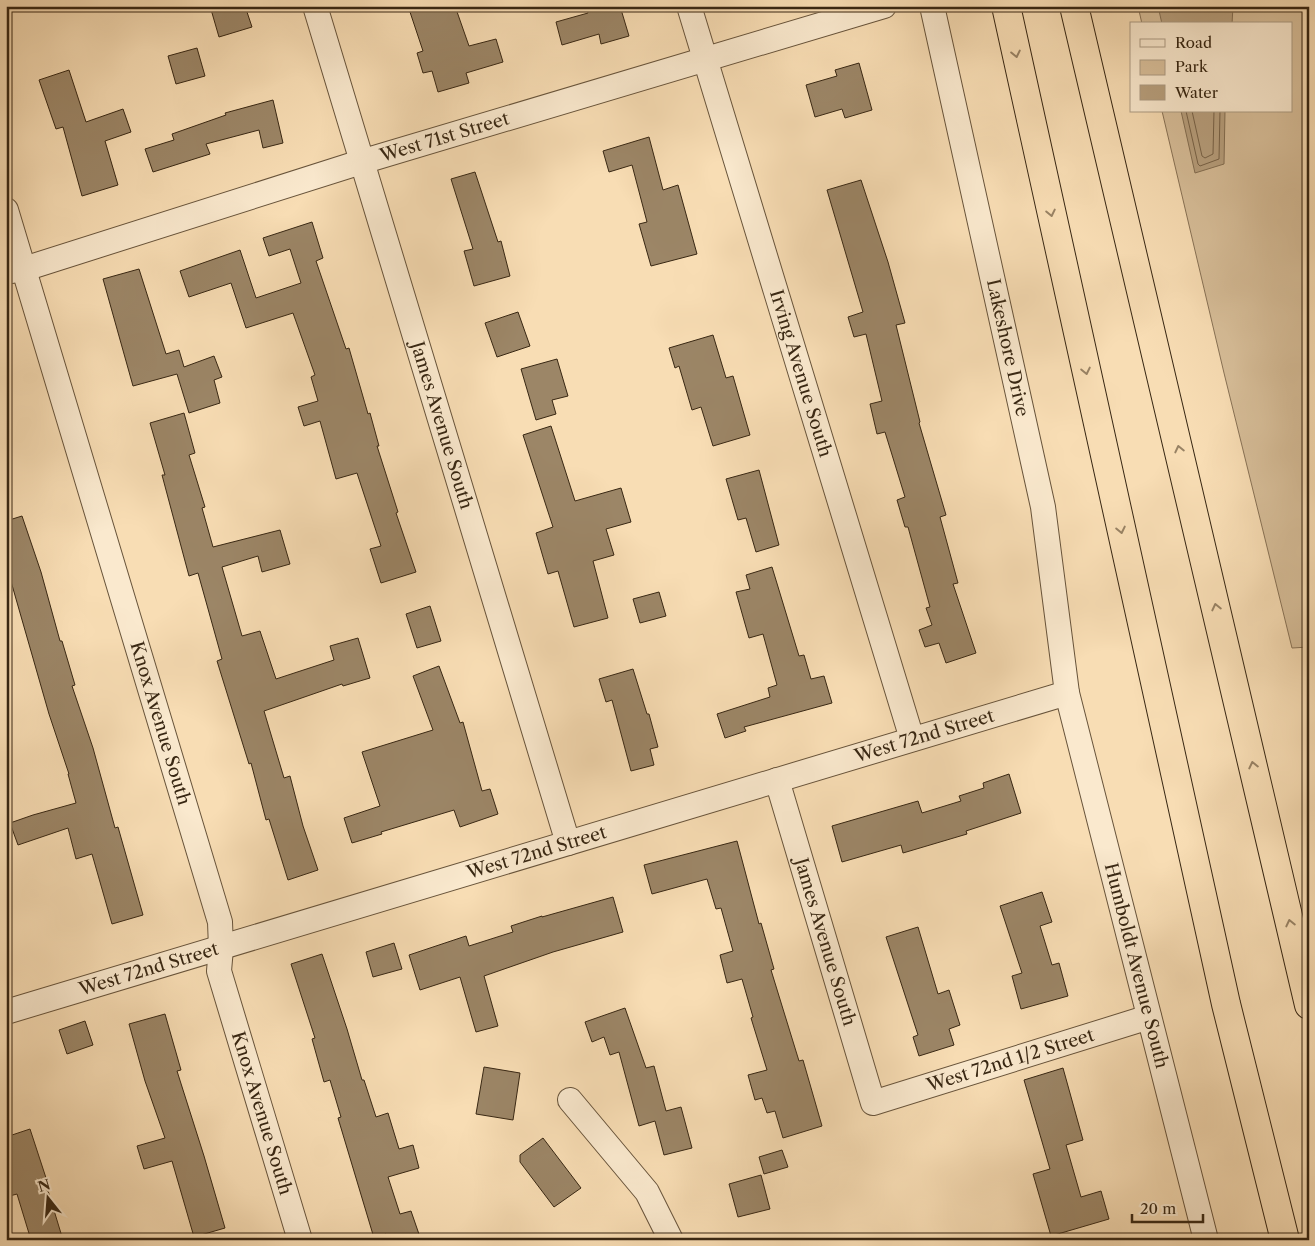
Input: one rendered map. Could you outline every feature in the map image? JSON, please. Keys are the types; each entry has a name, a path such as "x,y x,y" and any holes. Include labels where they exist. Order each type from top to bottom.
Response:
{"highway":[{"path":"1006,6 1224,994 1284,1240"},
{"path":"1074,6 1309,1005"}],"street":[{"name":"James Avenue South","path":"315,6 568,843"},
{"name":"Irving Avenue South","path":"689,6 912,739"},
{"name":"West 71st Street","path":"15,270 361,162 884,6"},
{"name":"Lakeshore Drive","path":"932,6 1043,507 1067,693"},
{"name":"Knox Avenue South","path":"6,210 15,270 220,922 221,948 219,970 300,1240"},
{"name":"West 72nd Street","path":"6,1012 1067,693"},
{"name":"Humboldt Avenue South","path":"1067,693 1206,1240"},
{"name":"James Avenue South","path":"777,780 873,1103"},
{"name":"West 72nd 1/2 Street","path":"873,1103 1148,1017"},
{"path":"570,1100 647,1192 671,1240"}],"green space":[{"path":"1138,6 1309,6 1309,647 1292,648 1162,112 1292,112 1292,22 1142,22"}],"water":[{"path":"1158,6 1233,6 1232,22 1162,22"},
{"path":"1181,112 1225,112 1224,164 1195,173"}],"building":[{"path":"210,6 245,6 252,27 219,37"},
{"path":"408,6 455,6 469,46 496,39 503,62 466,73 469,83 438,92 432,71 423,73 417,53 423,51"},
{"path":"586,6 620,6 629,36 601,44 599,34 562,45 556,22 588,13"},
{"path":"197,48 205,76 176,84 168,56"},
{"path":"859,63 872,110 845,118 842,109 815,117 806,85 837,76 835,70"},
{"path":"69,70 86,122 123,109 131,132 105,141 118,185 82,196 63,127 56,129 39,80"},
{"path":"273,100 283,143 263,148 259,130 206,144 210,154 153,172 145,149 174,140 172,134 226,115 225,113"},
{"path":"649,137 663,190 678,185 697,254 651,266 639,224 647,222 632,165 609,172 603,151"},
{"path":"475,172 498,242 501,241 510,276 474,286 464,251 473,249 451,179"},
{"path":"861,180 888,262 905,323 896,325 919,423 946,515 940,517 958,583 953,584 976,653 946,663 939,643 925,647 919,630 932,625 926,608 930,607 908,527 905,527 897,500 905,497 885,432 877,434 870,404 882,401 866,334 854,337 848,317 863,312 827,190"},
{"path":"312,222 323,258 316,261 346,349 349,348 368,414 370,413 379,446 377,446 398,512 396,513 416,572 381,583 370,549 381,546 357,473 336,479 320,421 304,426 298,407 318,401 311,377 315,375 293,313 246,328 231,283 189,297 180,271 240,250 256,298 301,283 290,249 269,256 263,238"},
{"path":"139,269 166,354 179,350 184,367 214,356 222,377 214,380 220,403 189,413 177,374 133,386 103,279"},
{"path":"518,312 530,346 497,357 485,323"},
{"path":"713,335 726,378 733,376 750,435 713,446 701,407 692,410 679,366 675,368 669,348"},
{"path":"557,359 568,396 552,400 556,414 536,420 521,369"},
{"path":"184,413 195,453 189,455 205,507 202,508 213,547 280,530 290,564 262,572 258,556 222,567 242,636 260,631 276,679 334,660 330,646 358,638 370,678 343,686 342,684 264,711 284,778 290,776 303,826 318,870 288,880 269,819 266,820 251,763 249,764 217,661 222,659 198,573 189,576 162,475 165,475 150,423"},
{"path":"551,426 575,501 621,488 631,522 606,529 614,555 593,561 608,618 574,627 558,571 548,574 536,533 553,527 523,435"},
{"path":"759,470 779,545 756,552 746,518 738,520 726,479"},
{"path":"22,516 41,572 60,641 62,641 75,685 72,686 93,748 115,828 118,827 143,915 112,924 92,854 76,859 68,828 18,845 10,823 76,803 6,564 6,521"},
{"path":"772,567 799,656 804,655 811,679 824,676 832,703 744,727 746,731 725,738 717,714 770,697 768,688 777,685 763,634 749,638 736,592 750,589 746,575"},
{"path":"659,592 666,616 640,623 633,599"},
{"path":"430,606 441,641 417,648 406,614"},
{"path":"439,666 460,723 463,722 482,791 490,789 498,814 460,827 454,810 381,832 382,834 352,843 344,818 380,806 362,752 433,730 413,676"},
{"path":"633,669 647,714 649,714 658,747 650,749 654,765 631,771 612,700 606,702 599,679"},
{"path":"1009,774 1021,813 966,831 967,834 903,853 901,845 842,862 832,826 918,801 922,813 961,801 959,796 984,788 983,783"},
{"path":"737,841 759,924 761,923 774,969 771,970 799,1061 803,1060 822,1126 783,1138 775,1111 767,1113 762,1098 755,1100 748,1075 767,1070 751,1018 753,1017 742,979 727,983 720,955 733,951 721,908 716,909 707,879 652,894 644,865"},
{"path":"1042,892 1052,922 1040,926 1052,965 1059,963 1068,996 1021,1009 1012,976 1022,973 1000,906"},
{"path":"613,897 623,932 553,952 484,976 498,1026 476,1032 460,977 420,990 409,955 466,936 469,946 513,932 511,926"},
{"path":"918,927 938,994 949,990 960,1025 949,1029 954,1045 919,1056 913,1037 918,1035 886,937"},
{"path":"394,943 402,969 373,977 366,952"},
{"path":"322,954 362,1080 364,1080 376,1117 388,1113 399,1149 413,1145 419,1168 388,1177 400,1214 411,1211 421,1240 388,1240 386,1234 374,1238 338,1118 341,1117 330,1080 324,1082 312,1039 315,1038 291,964"},
{"path":"625,1008 646,1068 654,1066 666,1111 681,1107 692,1148 664,1155 655,1121 639,1126 619,1052 610,1055 604,1037 592,1042 585,1022"},
{"path":"165,1014 181,1070 177,1071 225,1228 194,1237 172,1161 144,1169 137,1146 165,1138 145,1081 129,1024"},
{"path":"85,1021 93,1045 67,1054 59,1030"},
{"path":"484,1067 520,1073 513,1120 476,1114"},
{"path":"1063,1068 1083,1140 1066,1145 1081,1197 1101,1191 1109,1219 1051,1236 1033,1174 1050,1169 1024,1080"},
{"path":"30,1129 48,1184 46,1184 63,1240 31,1240 17,1194 6,1197 6,1137"},
{"path":"543,1138 581,1188 554,1207 520,1162 520,1155"},
{"path":"782,1150 788,1167 764,1174 759,1157"},
{"path":"761,1175 770,1209 738,1217 729,1184"}]}
